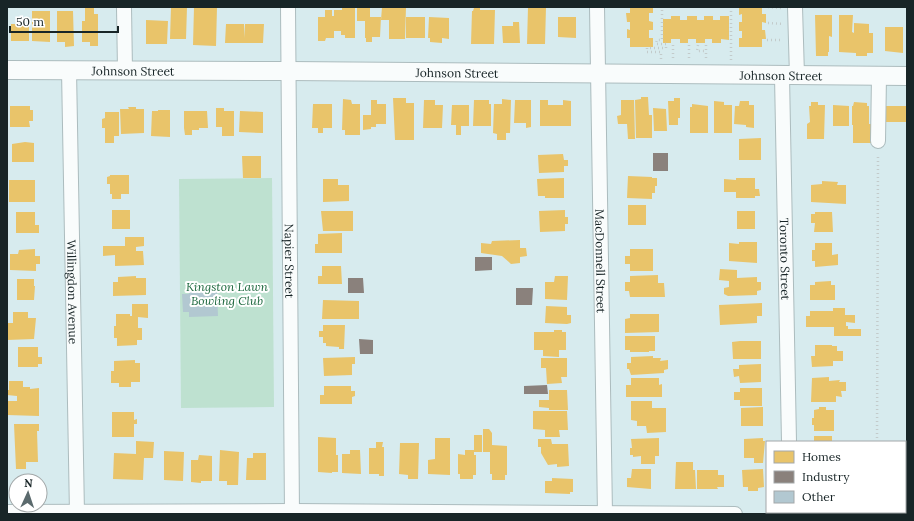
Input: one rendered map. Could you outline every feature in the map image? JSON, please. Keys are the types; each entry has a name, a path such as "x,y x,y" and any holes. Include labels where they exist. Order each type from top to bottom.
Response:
{"main road":[{"name":"Johnson Street","path":"7,70 907,76"}],"street":[{"path":"124,7 125,71"},
{"name":"Napier Street","path":"288,7 292,513"},
{"name":"MacDonnell Street","path":"597,7 605,513"},
{"name":"Toronto Street","path":"789,7 789,441"},
{"name":"Willingdon Avenue","path":"70,70 77,513"},
{"path":"878,141 879,76"},
{"path":"7,512 735,514"}],"path":[{"path":"662,7 662,40 656,40 656,44 666,44 666,48 647,48 648,52 661,52 662,64"},
{"path":"731,7 731,64"},
{"path":"768,7 789,7"},
{"path":"768,24 783,24"},
{"path":"767,40 784,40"},
{"path":"673,45 674,64"},
{"path":"689,64 690,45"},
{"path":"698,45 697,51 706,51"},
{"path":"706,45 706,64"},
{"path":"877,441 878,141"}],"green space":[{"name":"Kingston Lawn Bowling Club","path":"272,178 274,407 181,408 179,179"}],"building: Homes":[{"path":"94,7 94,14 98,14 98,46 90,46 90,42 82,42 82,21 85,21 85,8"},
{"path":"171,7 187,7 186,39 170,39"},
{"path":"194,7 217,7 216,46 193,45"},
{"path":"342,7 355,7 355,38 345,38 345,35 341,35 341,31 334,31 334,10 342,10"},
{"path":"382,7 406,7 405,39 389,39 389,20 381,20"},
{"path":"528,7 546,7 545,44 527,44"},
{"path":"630,7 653,7 653,13 649,13 649,21 653,22 653,30 649,30 649,38 653,38 653,47 630,47 630,38 627,38 627,29 630,30 630,22 627,22 626,13 630,13"},
{"path":"739,7 762,7 762,14 766,14 766,23 762,22 762,30 765,30 766,39 762,39 762,47 739,47 739,38 742,38 742,31 739,31 739,22 742,22 742,14 739,15"},
{"path":"357,8 370,8 370,17 381,17 380,37 372,37 372,42 366,42 365,21 357,21"},
{"path":"474,8 480,8 480,10 495,10 494,44 471,44 472,11"},
{"path":"325,10 332,10 332,16 334,16 334,38 326,38 325,41 318,41 318,17 325,17"},
{"path":"32,11 50,11 50,42 32,41"},
{"path":"57,11 73,11 74,46 65,47 65,42 57,42"},
{"path":"815,15 832,15 832,37 829,36 828,56 816,56"},
{"path":"839,15 853,15 852,32 854,33 854,23 869,24 869,33 873,33 873,53 867,53 867,56 856,56 856,53 839,52"},
{"path":"671,16 680,16 680,20 687,20 687,16 697,16 697,20 704,20 704,16 713,16 713,20 720,20 720,16 729,16 729,40 721,39 721,43 712,43 712,39 705,39 705,43 696,43 696,39 688,39 688,43 680,43 680,39 671,39 671,43 663,43 663,19 671,19"},
{"path":"406,17 425,17 425,38 406,38"},
{"path":"429,17 449,18 449,39 442,38 442,43 430,42 430,38 428,38"},
{"path":"558,17 576,17 576,38 558,37"},
{"path":"146,20 168,21 167,44 146,44"},
{"path":"513,22 519,22 520,43 503,43 502,26 513,26"},
{"path":"11,24 29,24 29,41 11,41"},
{"path":"226,24 244,24 244,38 245,24 264,24 263,43 225,43"},
{"path":"885,27 903,27 903,53 885,51"},
{"path":"641,97 648,97 649,115 652,115 652,138 636,138 635,100 641,99"},
{"path":"393,98 406,98 406,103 414,103 414,140 395,140"},
{"path":"674,98 680,98 680,118 678,118 678,125 669,125 668,101 674,101"},
{"path":"343,99 351,100 352,104 360,104 360,135 345,135 345,130 342,130"},
{"path":"502,99 511,100 510,133 506,133 506,140 497,140 497,134 493,133 494,104 502,104"},
{"path":"371,100 377,100 377,104 386,104 386,124 376,124 376,127 363,130 363,115 371,115"},
{"path":"424,100 435,100 435,105 443,105 442,128 423,128"},
{"path":"474,100 489,100 489,104 491,104 491,126 473,126"},
{"path":"515,100 531,100 531,127 526,128 526,123 514,123"},
{"path":"540,100 548,100 548,105 563,105 563,100 571,101 571,126 540,126"},
{"path":"621,100 634,100 635,139 628,139 627,124 618,124 617,116 621,115"},
{"path":"714,101 724,102 724,105 732,105 732,133 714,133"},
{"path":"740,101 749,101 749,105 754,105 754,128 746,127 746,125 734,124 735,106 739,106"},
{"path":"811,102 818,102 818,105 825,105 824,139 807,139 807,124 810,122 809,106 811,106"},
{"path":"854,102 867,103 867,106 869,106 869,124 872,124 872,143 853,143 852,106"},
{"path":"313,104 332,104 332,128 323,128 323,133 318,133 318,128 312,128"},
{"path":"692,104 708,106 708,133 690,133 690,107 692,107"},
{"path":"452,105 469,105 469,126 461,126 461,135 456,135 456,125 451,125"},
{"path":"833,105 849,106 849,126 833,126"},
{"path":"10,106 30,106 30,110 33,110 33,121 29,121 30,127 10,127"},
{"path":"885,106 907,106 907,122 885,122"},
{"path":"128,107 144,109 144,133 121,134 120,109 129,109"},
{"path":"216,108 224,108 224,111 234,111 234,136 222,136 222,127 216,127"},
{"path":"653,108 666,109 667,131 654,131"},
{"path":"170,110 170,137 151,136 152,111"},
{"path":"184,111 207,111 208,128 192,130 192,135 185,135"},
{"path":"240,111 263,112 263,133 239,132"},
{"path":"105,112 119,112 119,136 114,136 114,143 105,143 105,128 102,128 102,119 105,118"},
{"path":"761,138 761,160 739,160 739,139"},
{"path":"25,142 34,143 34,162 12,162 12,144"},
{"path":"563,154 564,160 568,160 568,166 564,166 564,172 539,173 538,155"},
{"path":"242,156 261,156 261,178 243,178"},
{"path":"110,175 129,175 129,194 121,194 121,199 112,199 112,194 110,194 110,184 107,184 107,177"},
{"path":"628,176 657,178 657,186 655,186 655,193 652,193 652,199 627,198"},
{"path":"564,178 564,198 545,198 545,196 538,196 537,179"},
{"path":"736,178 755,178 755,189 759,189 760,196 755,196 755,198 736,198 736,192 724,192 724,179 736,180"},
{"path":"323,179 338,179 338,185 349,185 349,201 323,202"},
{"path":"9,180 35,180 35,202 9,202"},
{"path":"822,181 838,182 837,185 846,185 846,204 811,202 811,185 822,184"},
{"path":"628,205 646,205 646,225 628,225"},
{"path":"112,210 130,210 130,229 112,229"},
{"path":"565,210 565,217 568,217 568,224 565,224 565,231 540,232 539,211"},
{"path":"321,211 353,211 353,231 323,231"},
{"path":"737,211 755,211 755,229 737,229"},
{"path":"16,212 35,212 35,225 39,225 39,233 16,233"},
{"path":"815,212 832,212 833,232 814,232 815,223 811,223 811,214 815,214"},
{"path":"342,233 342,253 315,253 315,244 318,244 318,234"},
{"path":"125,237 144,237 144,246 136,247 136,251 143,251 144,265 115,266 115,255 103,256 103,246 125,246"},
{"path":"520,240 520,248 526,248 527,256 520,257 520,263 511,264 502,256 481,253 481,243 491,244 492,241"},
{"path":"739,242 757,242 757,263 729,261 729,243 739,244"},
{"path":"815,243 832,243 832,255 838,254 838,265 815,267 815,261 812,261 812,250 815,250"},
{"path":"35,249 35,256 40,256 40,264 36,264 36,271 10,270 10,254 18,254 19,250"},
{"path":"630,249 653,249 653,271 630,271 630,264 625,264 625,256 630,256"},
{"path":"322,266 341,266 342,284 318,284 318,276 322,276"},
{"path":"720,269 737,270 737,278 757,277 757,282 761,282 761,290 757,291 757,295 728,296 724,294 724,288 729,287 729,281 719,280"},
{"path":"658,275 658,283 664,283 665,297 630,297 629,291 625,291 625,282 630,282 630,276"},
{"path":"136,276 136,278 146,278 146,295 113,296 113,282 118,282 118,277"},
{"path":"555,276 568,276 567,300 545,299 545,282 554,282"},
{"path":"17,279 34,279 34,300 17,300"},
{"path":"831,281 831,285 835,285 835,300 810,300 810,285 815,285 815,282"},
{"path":"323,300 359,301 359,319 322,319"},
{"path":"762,303 762,316 757,316 757,323 720,325 719,305"},
{"path":"132,304 148,304 148,318 138,317 138,328 142,328 142,340 137,340 137,345 117,346 117,338 114,338 116,314 130,314 130,316 132,316"},
{"path":"546,306 567,307 567,315 571,315 571,323 545,323"},
{"path":"833,308 845,308 845,315 855,315 855,323 846,322 846,326 848,326 848,329 861,329 861,336 834,336 834,327 806,327 806,316 810,316 810,311 833,311"},
{"path":"13,312 28,312 28,318 36,318 34,339 7,340 7,323 13,323"},
{"path":"630,314 659,314 659,332 625,333 625,319 630,318"},
{"path":"323,325 345,325 344,349 326,346 326,343 323,343 323,337 319,337 319,331 323,331"},
{"path":"554,330 562,330 562,332 566,332 566,350 559,350 559,357 543,356 543,350 534,350 534,332 554,332"},
{"path":"625,336 655,336 655,351 630,352 630,350 625,350"},
{"path":"761,341 761,359 733,359 732,342"},
{"path":"815,345 837,346 837,351 843,351 843,361 833,361 833,366 812,367 811,356 815,356"},
{"path":"18,347 38,347 38,357 42,357 42,364 38,364 38,367 18,367"},
{"path":"653,356 653,358 661,358 660,361 668,360 668,369 664,370 664,373 631,375 629,369 627,369 627,363 631,363 631,357"},
{"path":"355,357 355,364 352,364 352,375 324,376 323,358"},
{"path":"541,358 567,358 567,377 561,377 562,383 547,384 546,368 541,368"},
{"path":"135,360 135,363 140,363 140,382 131,382 131,387 119,387 119,383 111,383 111,371 114,371 114,361"},
{"path":"761,364 761,382 740,383 739,376 734,377 733,369 739,369 739,365"},
{"path":"829,377 829,381 840,380 839,382 846,382 846,391 841,391 842,397 836,396 836,402 811,402 812,378"},
{"path":"631,378 659,378 659,385 662,384 662,397 626,397 626,385 631,385"},
{"path":"9,381 23,381 23,387 30,387 30,389 39,388 39,416 7,415 7,401 17,401 17,396 7,395 7,390 9,390"},
{"path":"324,386 351,386 351,391 355,391 355,396 352,397 352,404 320,404 320,395 324,395"},
{"path":"740,388 762,388 762,406 740,406 740,400 734,400 734,392 740,392"},
{"path":"549,390 567,390 568,410 549,410 549,408 539,407 539,400 549,400"},
{"path":"631,401 652,401 652,408 666,408 666,432 647,433 646,426 637,426 637,421 631,420"},
{"path":"763,407 763,426 741,426 741,408"},
{"path":"819,407 826,407 826,410 834,410 834,431 814,431 812,418 814,418 814,410 819,409"},
{"path":"533,411 567,411 568,430 559,430 560,437 545,437 545,430 533,429"},
{"path":"112,412 134,412 134,420 137,419 137,424 134,424 134,437 112,437"},
{"path":"14,424 39,424 39,431 37,431 38,462 26,462 26,469 16,469"},
{"path":"483,429 489,429 492,433 492,445 507,446 507,475 505,475 505,480 492,480 492,474 490,474 490,452 483,452"},
{"path":"474,435 482,435 482,452 474,452 474,455 476,455 476,475 473,475 473,479 460,479 460,474 458,474 458,454 465,455 465,450 474,450"},
{"path":"814,436 832,436 832,441 814,441"},
{"path":"318,437 336,438 338,472 318,472"},
{"path":"435,438 450,438 450,475 428,474 428,460 435,459"},
{"path":"659,438 659,456 655,456 655,464 641,464 641,456 633,457 633,455 630,455 630,448 632,448 631,439"},
{"path":"763,438 763,441 765,441 763,463 754,463 754,458 744,458 744,439"},
{"path":"538,439 551,439 552,444 568,444 569,466 557,467 557,464 548,465 541,453 541,447 538,447"},
{"path":"136,441 154,442 153,458 144,458 143,480 113,479 114,453 136,454"},
{"path":"376,442 383,442 384,476 379,476 379,474 369,474 369,448 376,448"},
{"path":"400,443 419,443 418,479 408,479 408,475 399,474"},
{"path":"220,450 239,452 238,485 227,485 227,481 219,481"},
{"path":"350,450 360,450 361,474 342,473 342,454 350,454"},
{"path":"164,451 184,452 183,481 164,480"},
{"path":"253,453 266,453 266,480 246,480 247,458 253,458"},
{"path":"199,455 212,456 212,481 201,481 201,483 191,482 191,460 198,460"},
{"path":"676,462 693,462 696,489 675,489"},
{"path":"632,469 651,469 651,489 627,487 627,478 631,478"},
{"path":"763,469 764,487 758,488 758,491 748,491 748,487 743,487 742,470"},
{"path":"697,470 718,470 718,475 724,475 724,487 717,487 718,489 697,489"},
{"path":"552,478 573,479 573,492 570,492 570,494 545,493 545,481 552,481"}],"building: Industry":[{"path":"653,153 668,153 668,171 653,171"},
{"path":"475,257 492,257 492,270 475,271"},
{"path":"348,278 363,278 364,293 348,293"},
{"path":"516,288 533,288 532,305 516,305"},
{"path":"359,339 373,340 373,354 360,354"},
{"path":"547,385 548,394 524,394 524,386"}],"building: Other":[{"name":"Kingston Lawn Bowling Club","path":"188,290 217,290 218,316 189,317 189,312 183,312 182,294 189,294"}]}
